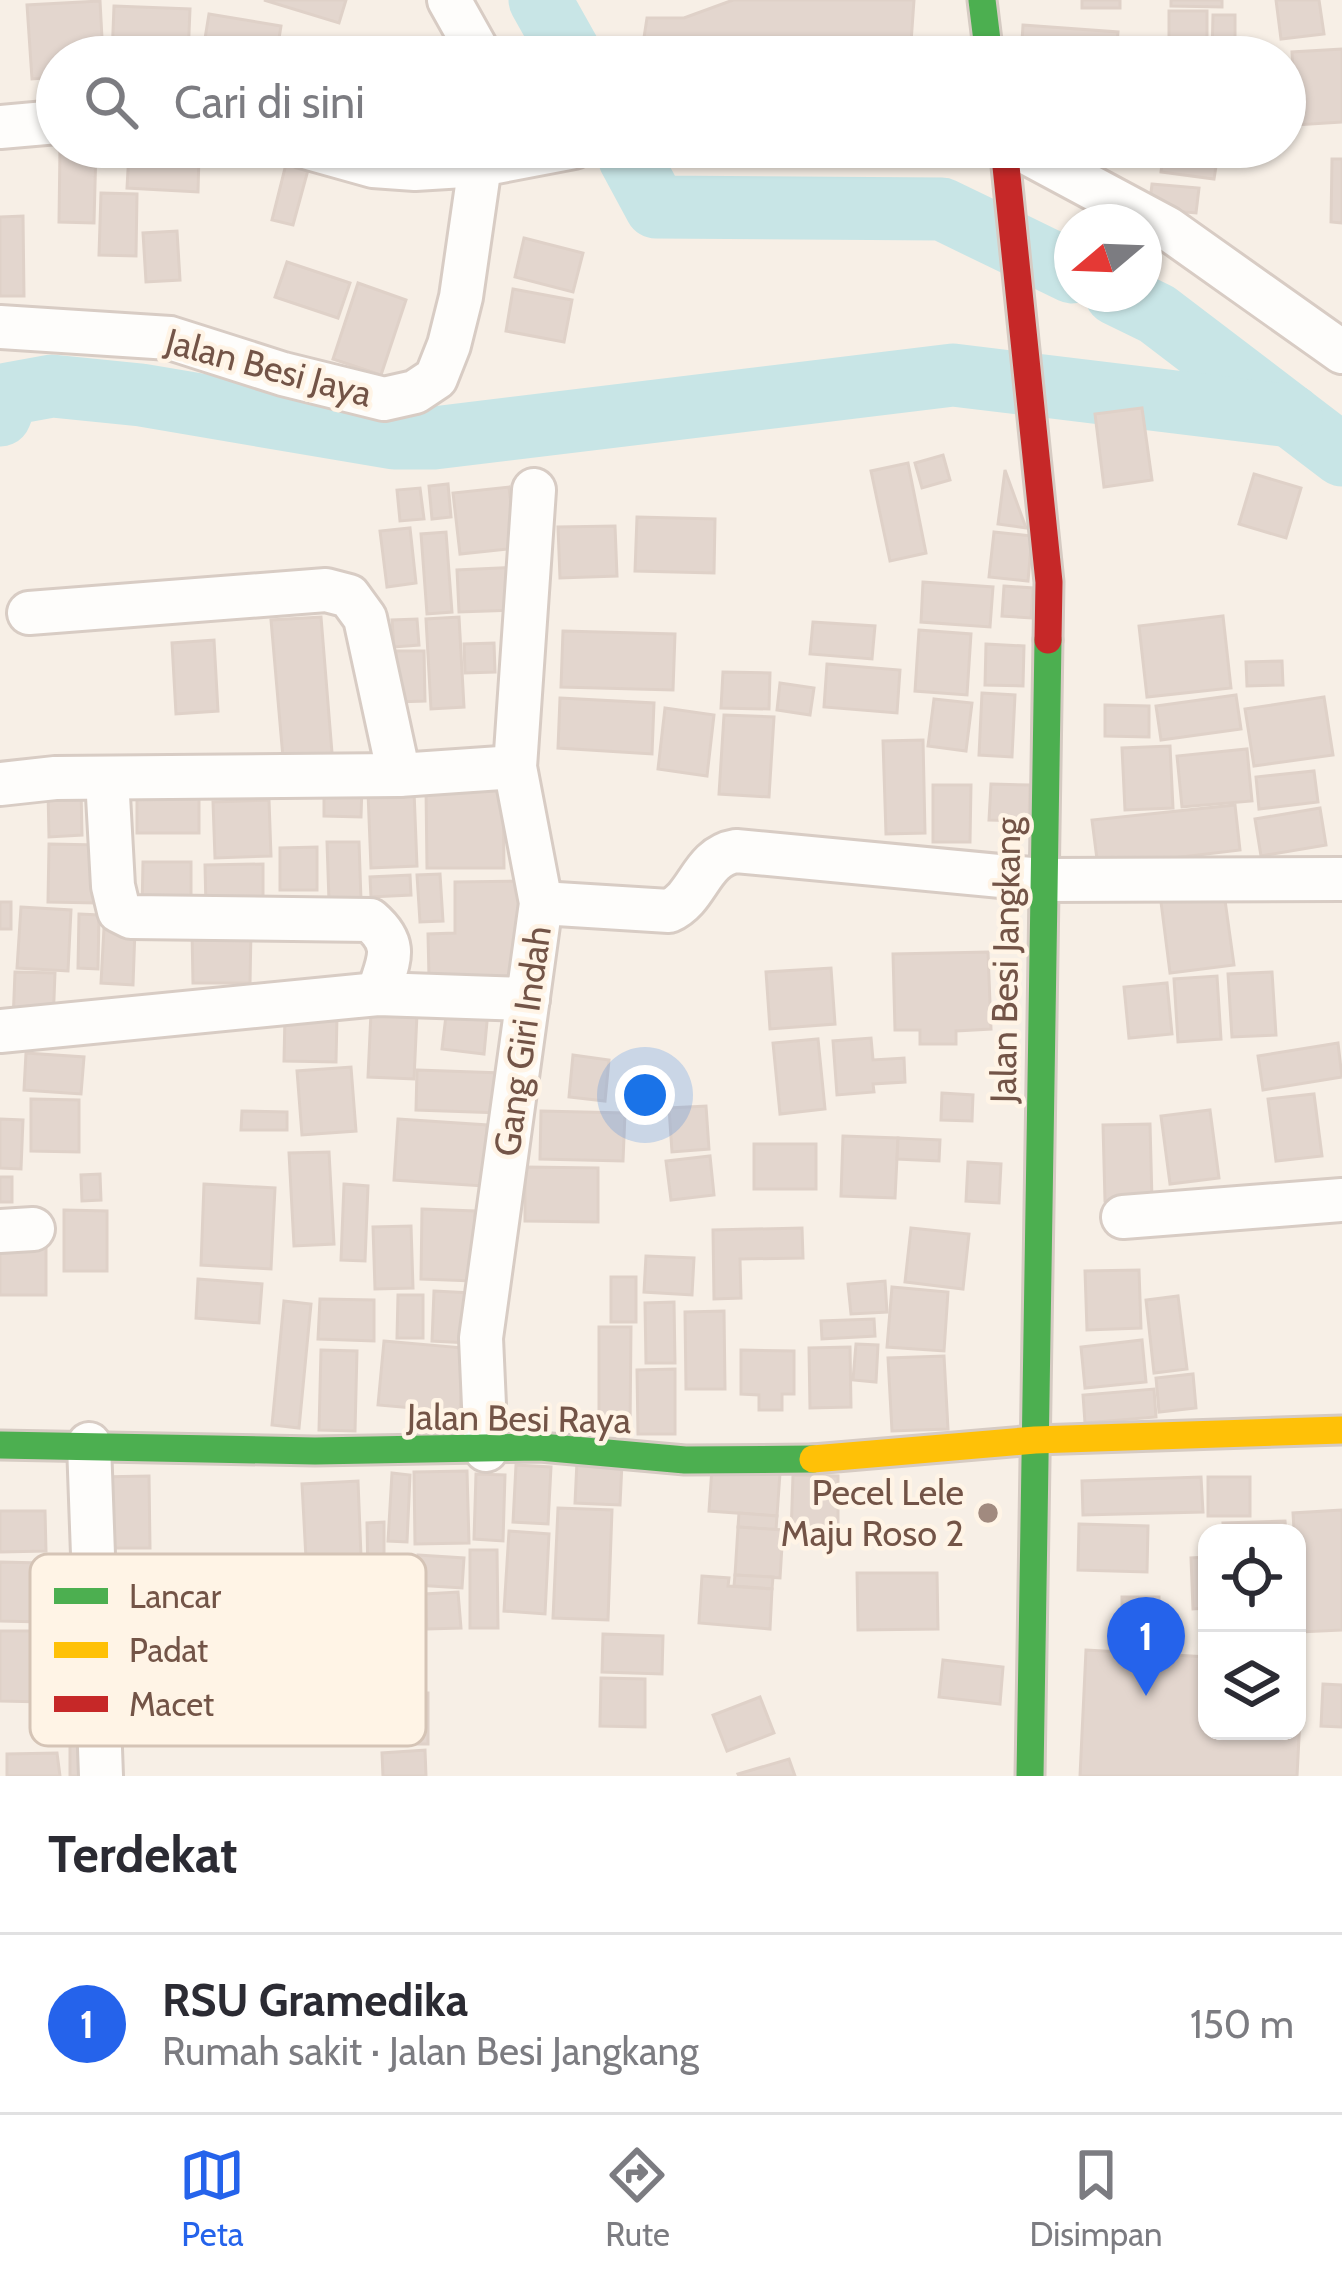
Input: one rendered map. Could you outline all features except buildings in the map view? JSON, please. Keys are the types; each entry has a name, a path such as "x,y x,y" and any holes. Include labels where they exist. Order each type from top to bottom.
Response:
{"main road":[{"path":"982,0 986,36"},
{"name":"Jalan Besi Jangkang","path":"1006,168 1049,582 1030,1776"},
{"name":"Jalan Besi Raya","path":"0,1445 315,1451 540,1447 685,1460 831,1459 1035,1439 1342,1430"}],"street":[{"path":"449,0 469,36"},
{"path":"0,127 36,124"},
{"name":"Jalan Besi Jaya","path":"0,327 170,338 283,374 384,399 415,392 436,378 449,345 479,168"},
{"path":"1055,168 1166,228 1342,352"},
{"name":"Gang Giri Indah","path":"485,1450 481,1338 541,903 514,767 534,490"},
{"path":"29,613 326,590 349,596 365,618 399,775"},
{"path":"0,784 399,775 514,767"},
{"path":"107,778 113,886 119,911 131,917 370,920 386,934 392,950 378,994"},
{"path":"541,903 669,911 680,906 712,859 736,850 1042,880 1342,879"},
{"path":"0,1030 378,994 528,999"},
{"path":"1123,1217 1342,1200"},
{"path":"89,1444 93,1554"},
{"path":"100,1746 101,1776"}],"waterway":[{"path":"540,0 560,36"},
{"path":"635,168 656,207 942,209 1054,263"},
{"path":"1153,312 1342,455"},
{"path":"0,415 8,394 52,386 141,395 394,438 434,438 953,375 1291,416"}],"traffic: fast":[{"path":"982,0 986,36"},
{"path":"1030,1776 1048,640"},
{"path":"0,1445 315,1451 540,1447 685,1460 813,1459"}],"traffic: slow":[{"path":"813,1459 1035,1440 1342,1430"}],"traffic: jam":[{"path":"1006,168 1049,582 1048,640"}],"place":[{"name":"Pecel Lele Maju Roso 2","path":"988,1513"},
{"name":"RSU Gramedika","path":"1146,1696"}]}
